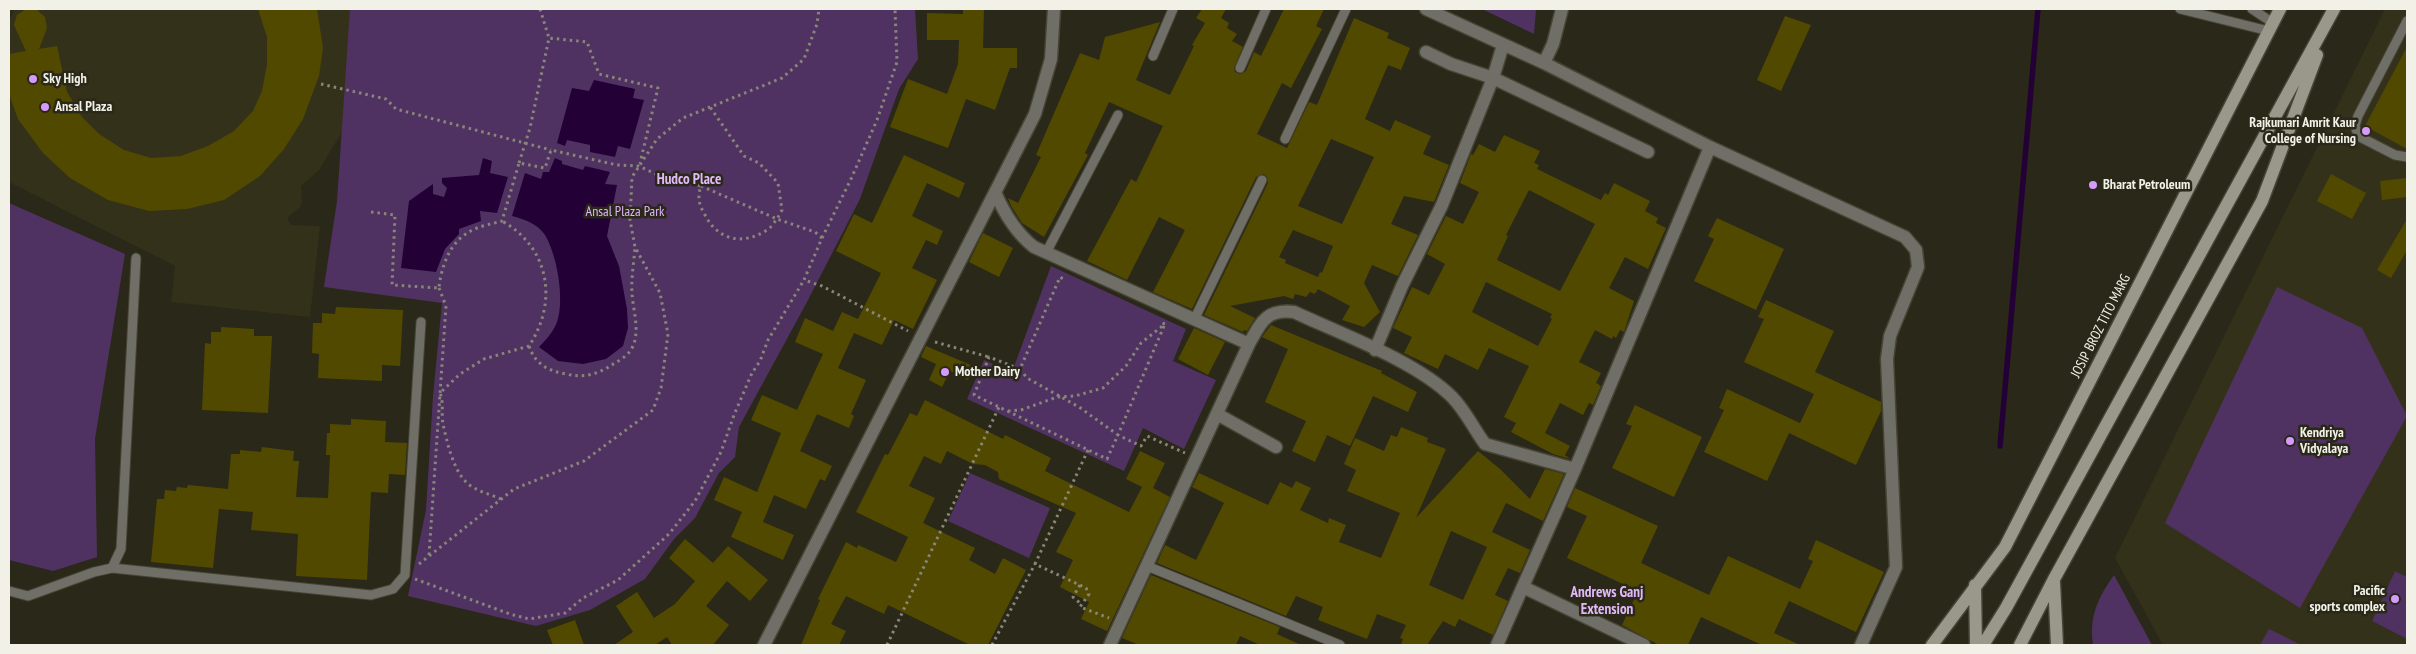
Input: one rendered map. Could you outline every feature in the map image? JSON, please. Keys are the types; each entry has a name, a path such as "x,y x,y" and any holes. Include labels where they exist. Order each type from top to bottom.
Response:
{"main road":[{"name":"JOSIP BROZ TITO MARG","path":"1932,645 1975,585 2005,548 2280,9"},
{"path":"1983,645 2011,599 2170,312 2334,9"},
{"path":"2020,645 2054,579 2262,201 2334,9"},
{"path":"2054,579 2057,645"},
{"path":"1975,585 1976,645"}],"street":[{"path":"764,645 1035,114 1051,59 1054,9"},
{"path":"1426,9 1544,63 1710,146 1905,237 1916,250 1918,267 1890,336 1886,359 1896,567 1861,645"},
{"path":"1544,63 1553,44 1562,9"},
{"path":"1375,350 1402,286 1442,205 1493,78 1503,45"},
{"path":"1426,52 1451,64 1493,78 1648,152"},
{"path":"1497,645 1574,469 1710,146"},
{"path":"995,192 1002,208 1020,237 1046,253 1249,344"},
{"path":"1110,645 1249,344 1267,316 1279,310 1294,312 1375,350 1434,381 1454,399 1485,444 1574,469"},
{"path":"1217,414 1276,447"},
{"path":"1523,587 1644,645"}],"lane":[{"path":"1153,56 1173,9"},
{"path":"1240,68 1266,9"},
{"path":"1285,139 1346,9"},
{"path":"2180,9 2271,27"},
{"path":"2252,9 2271,27"},
{"path":"2407,21 2358,116 2356,126 2358,136 2395,155 2407,157"},
{"path":"1046,253 1118,115"},
{"path":"1190,318 1262,180"},
{"path":"112,568 121,549 136,258"},
{"path":"9,592 28,596 94,572 112,568 371,595 393,589 405,575 421,322"},
{"path":"1146,566 1340,645"}],"path":[{"path":"502,221 526,142 549,38 540,9"},
{"path":"529,346 533,359 542,366 555,372 572,376 587,376 601,372 624,357 633,347 636,332 632,294 635,247 630,220 632,177 657,138 683,118 782,78 804,58 817,24 819,9"},
{"path":"635,247 660,293 668,334 661,388 653,410 584,461 514,489 405,575 454,595 510,614 529,618 565,613 583,598 618,580 670,534 695,501 722,452 734,415 768,340 804,280 851,179 876,120 897,62 895,9"},
{"path":"549,38 587,42 599,74 658,88 639,166"},
{"path":"321,84 386,99 396,109 551,150 617,165 639,166 666,179 676,179 701,186 777,219 815,232 822,238"},
{"path":"701,186 698,196 700,208 711,227 718,234 735,239 751,237 767,230 782,210 778,182 760,163 744,156 710,107"},
{"path":"519,163 545,168 551,150"},
{"path":"371,212 395,215 392,285 439,288"},
{"path":"429,556 440,393 446,306 439,288 440,275 448,254 461,238 469,232 502,221 512,227 527,241 538,258 545,276 547,299 541,328 529,346 484,359 460,374 440,393"},
{"path":"1020,369 1060,277 1069,281"},
{"path":"804,280 822,286 920,337 989,357 1020,369 1027,378 1079,407 1118,436 1141,446 1147,436 1197,458"},
{"path":"1156,320 1179,331 1190,318"},
{"path":"1008,411 1021,410 1057,396 1075,396 1103,388 1126,366 1141,343 1165,324"},
{"path":"989,357 974,395 1107,459 1165,324"},
{"path":"440,393 443,423 458,469 466,482 477,490 502,499"},
{"path":"887,645 999,407"},
{"path":"992,645 1035,564 1088,450"},
{"path":"1035,564 1086,588 1089,594 1080,607 1120,622"},
{"path":"1080,585 1073,597 1082,604"}],"shaded area":[{"name":"Ansal Plaza","path":"15,9 369,9 357,107 319,170 301,186 302,202 299,208 287,218 291,225 320,226 310,317 171,302 175,266 9,182 9,20"},
{"name":"Kendriya Vidyalaya","path":"2385,9 2407,9 2407,577 2395,571 2372,621 2407,639 2407,645 2163,645 2115,558"},
{"path":"594,80 635,89 633,98 644,100 630,149 618,146 615,157 590,152 590,145 567,140 565,146 557,143 572,88 589,91"},
{"path":"483,158 492,161 490,173 508,177 497,213 480,211 481,221 459,229 459,234 445,249 436,272 401,268 409,201 433,184 433,194 444,197 447,188 442,183 442,178 479,175"},
{"path":"555,158 562,161 562,164 583,170 585,166 610,172 605,184 617,185 607,236 619,266 627,309 628,328 623,346 606,359 583,364 558,361 539,347 553,329 559,313 560,290 556,266 549,244 542,231 530,222 512,216 525,173 541,179 543,172 549,172"}],"green space":[{"name":"Ansal Plaza Park","path":"350,9 915,9 918,59 899,89 860,199 739,427 735,457 719,473 695,518 674,539 645,579 590,610 536,626 408,596 426,510 433,396 442,303 324,287 337,201"},
{"path":"1482,9 1536,9 1534,34"},
{"path":"9,203 125,254 95,439 97,557 53,571 9,560"},
{"path":"1051,266 1186,329 1173,361 1216,380 1184,449 1143,428 1124,471 967,399 984,360 1012,372"},
{"path":"2277,287 2362,328 2407,416 2300,608 2165,523"},
{"path":"970,473 1050,508 1029,558 948,521"},
{"name":"Pacific sports complex","path":"2395,571 2407,577 2407,639 2372,621"},
{"path":"2114,575 2152,645 2093,645 2092,625 2096,608 2103,592"},
{"path":"2269,629 2301,645 2260,645"}],"building":[{"name":"Ansal Plaza","path":"26,9 37,10 45,17 47,28 39,49 57,46 67,92 82,117 99,134 124,150 151,158 181,156 208,146 234,131 253,111 262,91 267,64 267,37 258,9 317,9 323,48 319,76 303,119 284,149 260,176 224,200 187,209 149,211 108,200 70,178 43,153 18,119 9,94 9,54 26,51 14,25 17,15"},
{"path":"963,9 984,9 983,48 1017,48 1017,68 1010,68 995,110 966,99 948,148 890,127 908,79 947,94 958,64 959,40 927,40 927,13 963,14"},
{"path":"1202,9 1226,9 1221,18 1229,23 1227,28 1237,34 1232,41 1243,47 1234,68 1235,72 1240,74 1246,71 1254,52 1261,56 1284,9 1324,9 1316,26 1322,29 1291,88 1282,83 1257,134 1287,148 1309,102 1317,105 1354,18 1389,33 1387,38 1410,48 1401,70 1388,65 1365,119 1390,131 1395,120 1431,136 1423,154 1449,165 1434,202 1404,196 1391,224 1418,235 1398,276 1372,265 1364,283 1380,312 1364,327 1342,320 1350,306 1318,289 1315,294 1310,292 1306,297 1295,294 1293,299 1284,296 1230,306 1255,318 1247,331 1244,330 1243,332 1204,315 1268,183 1267,177 1264,174 1256,177 1192,309 1153,292 1185,230 1159,217 1127,280 1087,261 1131,179 1136,182 1163,126 1109,102 1085,153 1088,155 1044,237 1022,223 1011,206 1008,198 1018,203 1041,157 1036,155 1080,53 1099,60 1105,37 1160,22 1136,80 1170,95 1194,46 1192,45 1205,23 1196,18","holes":["1331,139 1374,157 1342,224 1298,206","1293,230 1333,246 1322,273 1320,272 1318,277 1285,263 1286,260 1279,257"]},
{"path":"1785,16 1811,25 1781,91 1757,80"},
{"path":"2407,47 2407,149 2365,126"},
{"path":"1504,135 1540,151 1534,163 1539,165 1537,169 1601,200 1605,193 1608,195 1614,183 1650,201 1645,211 1658,218 1656,223 1666,228 1648,269 1625,257 1609,288 1634,301 1624,332 1620,330 1616,338 1613,336 1612,339 1595,330 1579,362 1601,373 1596,383 1601,386 1593,405 1589,403 1583,415 1560,403 1545,433 1570,446 1565,455 1570,459 1553,454 1511,432 1516,423 1504,417 1529,366 1489,348 1478,370 1445,354 1438,369 1404,353 1412,337 1393,328 1412,287 1429,295 1445,264 1427,254 1446,216 1463,224 1479,192 1460,183 1471,154 1473,155 1479,144 1495,152","holes":["1529,190 1595,224 1560,291 1497,260 1508,236 1506,235","1486,282 1552,314 1550,318 1552,319 1538,346 1472,312"]},
{"path":"904,155 965,183 959,198 927,183 912,216 943,231 937,245 926,240 912,268 937,280 913,329 894,320 882,345 854,333 838,368 866,380 851,414 854,416 849,428 817,414 800,451 832,466 825,481 820,479 806,509 774,495 763,522 794,535 783,560 731,537 742,512 714,500 724,477 757,492 781,433 751,420 762,395 797,410 823,354 795,342 805,318 833,331 842,312 858,319 881,273 836,251 854,214 872,223"},
{"path":"2331,174 2366,193 2361,203 2358,203 2360,204 2352,219 2317,201"},
{"path":"2407,178 2407,197 2382,200 2380,181"},
{"path":"1717,218 1784,249 1756,310 1694,281 1714,239 1708,236"},
{"path":"2407,219 2407,250 2391,278 2377,270"},
{"path":"983,233 1013,248 999,277 969,262"},
{"path":"1766,300 1834,331 1815,372 1881,402 1881,411 1856,465 1789,433 1767,481 1704,452 1724,410 1719,408 1727,389 1800,423 1814,394 1744,362 1764,319 1758,317"},
{"path":"336,307 403,310 400,366 382,365 382,381 318,378 319,354 312,353 313,323 322,323 322,313 335,314"},
{"path":"1271,325 1382,371 1381,373 1417,392 1408,412 1373,396 1350,446 1327,435 1315,462 1292,451 1306,421 1265,402 1288,349 1262,337"},
{"path":"221,327 254,329 254,336 272,336 268,413 202,410 205,343 211,344 211,332 221,332"},
{"path":"1194,328 1225,342 1208,375 1178,359"},
{"path":"926,346 973,366 968,380 950,371 942,387 929,380 936,364 921,357"},
{"path":"925,400 1003,439 1005,435 1051,458 1045,471 1129,512 1142,487 1126,479 1140,451 1165,463 1153,488 1170,497 1107,631 1081,619 1089,602 1060,587 1073,560 1056,552 1076,513 999,479 998,472 985,465 973,464 947,451 941,464 924,456 909,486 935,498 923,523 975,548 969,560 995,574 1003,558 1026,570 988,645 970,645 888,605 884,614 846,596 831,624 846,631 839,645 801,645 820,600 818,599 846,542 857,548 858,545 896,562 908,537 856,512 885,454 888,455 910,413 917,416"},
{"path":"1635,405 1702,437 1674,497 1612,468 1632,426 1626,424"},
{"path":"351,419 386,421 385,442 407,443 405,475 389,474 388,493 371,492 367,580 296,576 298,534 251,530 253,512 219,509 213,568 151,562 157,499 164,499 165,490 176,491 177,487 187,488 188,485 228,489 231,454 240,454 240,450 261,452 262,447 294,451 293,461 299,461 296,497 328,498 330,455 326,455 327,433 330,433 330,424 351,425"},
{"path":"1401,427 1428,438 1427,442 1446,449 1416,518 1478,451 1500,469 1530,499 1545,469 1564,474 1543,521 1506,503 1492,532 1530,550 1520,573 1508,568 1495,595 1508,601 1493,635 1459,619 1455,627 1443,621 1427,645 1401,645 1403,639 1400,638 1406,625 1377,614 1367,639 1318,620 1323,607 1296,596 1286,616 1157,563 1165,545 1196,560 1224,503 1192,487 1199,473 1268,505 1280,482 1292,488 1296,481 1311,488 1300,510 1328,523 1329,518 1346,525 1339,542 1381,558 1400,513 1347,491 1356,470 1344,464 1355,438 1384,451 1391,435 1397,437","holes":["1451,531 1487,547 1463,600 1429,585"]},
{"path":"1575,488 1658,526 1641,563 1709,595 1728,556 1800,589 1813,561 1808,559 1816,540 1884,572 1856,632 1789,601 1774,633 1800,645 1762,645 1701,617 1688,645 1659,645 1622,625 1638,591 1567,558 1587,516 1567,507"},
{"path":"685,539 713,563 728,546 768,580 750,601 727,581 706,606 729,625 713,645 672,645 667,637 655,645 614,645 633,632 616,606 637,592 654,618 675,604 695,581 669,558"},
{"path":"1151,575 1280,627 1277,634 1301,645 1260,645 1240,636 1236,645 1139,645 1122,638"},
{"path":"575,620 584,645 553,645 547,630"}],"waterway":[{"path":"2000,446 2038,9"}],"place":[{"name":"Sky High","path":"33,79"},
{"name":"Ansal Plaza","path":"45,107"},
{"name":"Rajkumari Amrit Kaur College of Nursing","path":"2366,131"},
{"name":"Bharat Petroleum","path":"2093,185"},
{"name":"Mother Dairy","path":"945,372"},
{"name":"Kendriya Vidyalaya","path":"2290,441"},
{"name":"Pacific sports complex","path":"2395,599"}],"district":[{"name":"Hudco Place","path":"689,180"},
{"name":"Andrews Ganj Extension","path":"1607,602"}]}
